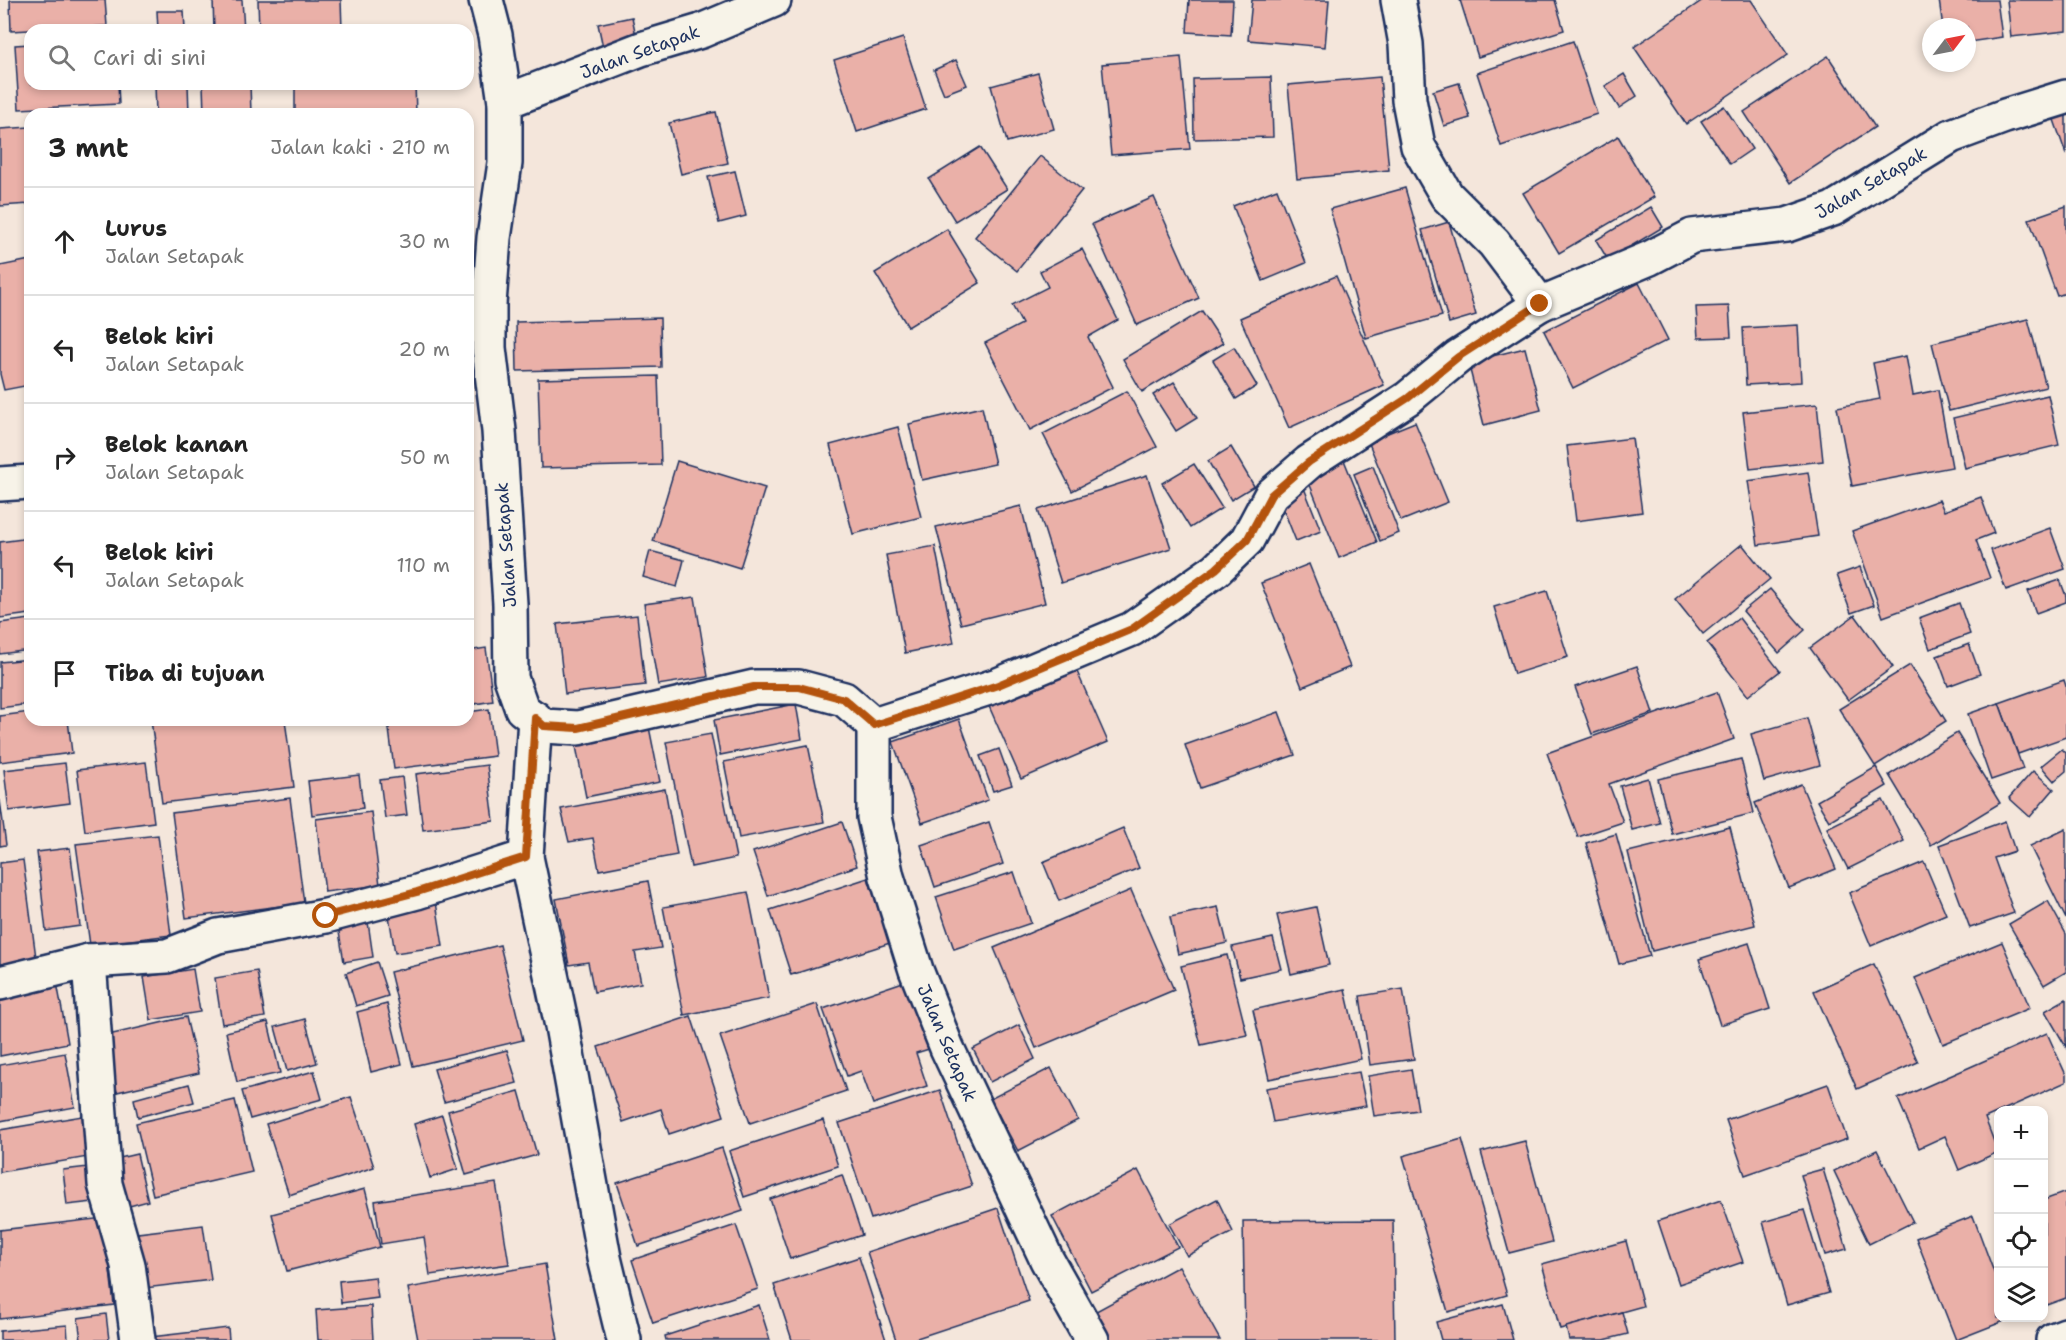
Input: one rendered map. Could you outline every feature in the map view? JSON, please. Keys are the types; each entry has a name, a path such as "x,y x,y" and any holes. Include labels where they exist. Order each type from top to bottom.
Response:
{"street":[{"name":"Jalan Setapak","path":"486,0 495,35 505,102 505,163 494,238 489,303 489,348 480,367 499,431 510,604 512,678 522,709 535,718"},
{"name":"Jalan Setapak","path":"505,102 641,49 702,30 774,0"},
{"path":"1398,0 1406,44 1409,99 1418,146 1447,196 1494,243 1540,304"},
{"name":"Jalan Setapak","path":"1092,1340 1047,1260 946,1048 916,970 887,877 874,816 874,725 998,685 1132,629 1216,569 1247,540 1271,495 1309,462 1408,398 1458,357 1540,304 1650,258 1692,236 1787,225 1819,215 1833,209 1951,136 2004,116 2066,97"},
{"path":"0,484 24,482"},
{"path":"535,718 544,726 578,728 754,687 799,687 844,699 874,725"},
{"path":"535,718 526,857 562,1026 604,1258 624,1340"},
{"path":"0,983 89,961 167,956 218,936 326,916 417,892 526,857"},
{"path":"89,961 105,1184 128,1265 138,1340"},
{"path":"2053,1340 2066,1335"}],"building":[{"path":"10,0 105,0 107,24 24,24 24,30 11,31"},
{"path":"213,0 242,0 244,24 214,24"},
{"path":"258,0 341,0 342,24 259,24"},
{"path":"1189,0 1233,0 1231,35 1187,32"},
{"path":"1252,0 1329,0 1325,47 1248,40"},
{"path":"1460,0 1555,0 1564,30 1478,57"},
{"path":"1703,0 1751,0 1788,55 1686,124 1634,47"},
{"path":"1939,0 1997,0 2002,37 1976,41 1976,18 1942,18"},
{"path":"2007,0 2066,0 2066,31 2011,37"},
{"path":"157,11 184,11 185,24 158,24"},
{"path":"632,17 638,45 604,52 598,24"},
{"path":"903,38 926,109 857,132 834,60"},
{"path":"1573,41 1597,114 1501,146 1477,73"},
{"path":"24,44 24,90 118,90 119,104 19,109 15,45"},
{"path":"1828,56 1875,127 1790,183 1744,112"},
{"path":"1181,57 1190,149 1111,155 1102,64"},
{"path":"956,60 967,85 944,94 934,70"},
{"path":"1038,73 1054,129 1007,142 991,86"},
{"path":"1624,74 1637,96 1619,108 1605,86"},
{"path":"1271,77 1273,137 1194,139 1193,79"},
{"path":"1380,77 1389,170 1297,179 1288,85"},
{"path":"1459,83 1470,118 1444,126 1433,91"},
{"path":"155,90 188,90 189,108 156,108"},
{"path":"203,90 250,90 251,108 204,108"},
{"path":"295,90 415,90 416,108 295,108"},
{"path":"1724,106 1752,149 1730,164 1701,121"},
{"path":"716,112 728,163 681,174 669,123"},
{"path":"2066,113 2066,154 2053,117"},
{"path":"24,127 24,204 0,206 0,129"},
{"path":"1618,136 1654,197 1559,253 1523,193"},
{"path":"980,147 1007,189 955,221 929,179"},
{"path":"1040,156 1082,190 1017,271 975,237"},
{"path":"735,171 746,216 719,223 708,177"},
{"path":"1405,188 1442,316 1366,338 1330,209"},
{"path":"1277,189 1306,263 1263,281 1233,206"},
{"path":"1154,197 1199,298 1137,325 1092,224"},
{"path":"2066,206 2066,293 2057,296 2029,219"},
{"path":"1651,207 1663,227 1608,260 1596,240"},
{"path":"1449,222 1476,315 1449,323 1422,230"},
{"path":"947,229 980,283 908,327 875,273"},
{"path":"1082,249 1118,320 1088,337 1113,387 1030,430 985,343 1022,324 1012,305 1048,287 1040,271"},
{"path":"24,261 24,386 4,390 0,374 0,266"},
{"path":"1336,276 1384,385 1289,428 1240,318"},
{"path":"1639,283 1668,340 1573,388 1544,331"},
{"path":"1729,306 1731,337 1698,338 1696,307"},
{"path":"1202,311 1223,343 1142,392 1123,359"},
{"path":"660,318 661,367 517,371 516,322"},
{"path":"2028,319 2046,387 1949,411 1932,343"},
{"path":"1798,325 1801,382 1746,385 1743,328"},
{"path":"1234,347 1257,386 1236,399 1213,360"},
{"path":"1525,348 1541,410 1484,425 1468,362"},
{"path":"1906,356 1913,395 1938,390 1952,467 1852,486 1837,407 1880,399 1873,363"},
{"path":"658,376 661,465 541,468 538,379"},
{"path":"1174,382 1197,418 1176,431 1153,395"},
{"path":"1127,391 1157,447 1072,491 1043,434"},
{"path":"2048,395 2059,445 1965,468 1953,418"},
{"path":"1817,404 1823,461 1750,469 1743,412"},
{"path":"982,407 995,464 922,480 909,424"},
{"path":"1415,422 1448,502 1401,521 1368,441"},
{"path":"898,427 921,517 853,534 830,445"},
{"path":"1632,438 1642,512 1576,521 1567,446"},
{"path":"1231,447 1254,486 1231,500 1208,461"},
{"path":"1344,460 1377,542 1339,558 1306,475"},
{"path":"677,461 765,488 740,568 653,541"},
{"path":"1194,464 1222,508 1190,528 1162,483"},
{"path":"1373,466 1399,533 1380,541 1354,474"},
{"path":"1808,472 1818,536 1758,545 1748,481"},
{"path":"1147,475 1171,548 1061,583 1038,510"},
{"path":"1304,488 1321,531 1296,541 1279,498"},
{"path":"1981,497 1994,533 1976,540 1990,578 1883,617 1852,531 1939,500 1944,511"},
{"path":"1021,506 1045,603 961,624 936,527"},
{"path":"2050,528 2065,569 2006,590 1991,550"},
{"path":"24,539 24,615 0,618 0,542"},
{"path":"1742,544 1770,579 1703,634 1675,599"},
{"path":"935,546 954,643 905,653 886,555"},
{"path":"650,551 684,560 677,587 643,577"},
{"path":"1309,564 1350,667 1302,687 1261,583"},
{"path":"1860,567 1874,605 1851,613 1837,575"},
{"path":"2060,580 2066,602 2036,613 2028,591"},
{"path":"1770,589 1805,630 1779,653 1743,611"},
{"path":"1547,591 1568,657 1514,674 1494,607"},
{"path":"695,597 708,677 658,685 644,604"},
{"path":"1959,603 1970,634 1930,649 1919,618"},
{"path":"637,615 645,685 565,694 557,624"},
{"path":"1855,615 1893,667 1848,700 1810,648"},
{"path":"1739,618 1780,671 1748,696 1707,643"},
{"path":"24,620 24,651 0,654 0,623"},
{"path":"1969,644 1980,674 1948,686 1937,656"},
{"path":"486,648 493,701 474,704 474,650"},
{"path":"24,660 24,705 0,708 0,662"},
{"path":"1910,665 1946,721 1875,766 1839,709"},
{"path":"1637,666 1653,713 1592,734 1575,687"},
{"path":"1075,667 1108,742 1021,779 988,704"},
{"path":"2064,680 2066,737 2018,754 1999,703"},
{"path":"1717,692 1734,739 1609,784 1623,822 1578,837 1547,753"},
{"path":"1999,703 2023,769 1991,780 1968,714"},
{"path":"796,704 802,739 720,755 714,720"},
{"path":"489,709 495,756 394,769 389,726 474,726 474,711"},
{"path":"1279,712 1295,755 1200,788 1185,745"},
{"path":"24,713 24,726 69,726 72,753 0,762 0,716"},
{"path":"1807,718 1820,765 1764,781 1751,734"},
{"path":"959,719 988,800 922,823 893,742"},
{"path":"648,722 660,782 586,797 574,736"},
{"path":"152,726 286,726 294,787 162,803"},
{"path":"1957,733 2000,803 1931,845 1889,775"},
{"path":"711,734 736,858 691,867 666,742"},
{"path":"808,745 824,822 739,838 724,762"},
{"path":"999,749 1012,785 993,791 980,756"},
{"path":"2062,749 2066,753 2066,771 2054,781 2041,766"},
{"path":"1741,759 1754,813 1672,834 1658,779"},
{"path":"146,762 154,822 85,831 77,770"},
{"path":"65,763 70,803 9,811 4,770"},
{"path":"487,765 494,821 423,830 416,774"},
{"path":"1876,767 1887,786 1829,821 1817,801"},
{"path":"2033,771 2054,789 2030,817 2009,798"},
{"path":"359,775 363,808 312,815 308,781"},
{"path":"402,777 407,815 385,818 380,780"},
{"path":"1648,778 1660,823 1632,830 1620,786"},
{"path":"1801,784 1836,869 1789,888 1755,803"},
{"path":"665,789 677,855 599,870 593,838 569,842 561,809"},
{"path":"290,798 304,903 186,918 172,813"},
{"path":"0,800 6,845 0,846"},
{"path":"1883,800 1904,841 1848,869 1827,828"},
{"path":"371,812 380,885 325,892 316,819"},
{"path":"2005,821 2015,851 1994,858 2014,913 1970,928 1939,845"},
{"path":"842,822 857,866 768,896 753,852"},
{"path":"989,822 1003,864 935,887 921,845"},
{"path":"1730,827 1755,925 1652,951 1628,852"},
{"path":"1123,828 1139,868 1059,901 1043,862"},
{"path":"2066,829 2066,919 2030,846"},
{"path":"1616,834 1650,956 1619,964 1586,843"},
{"path":"158,835 171,935 90,945 76,844"},
{"path":"70,848 80,926 46,931 37,852"},
{"path":"23,860 37,965 0,970 0,863"},
{"path":"1924,862 1946,914 1871,946 1849,893"},
{"path":"1014,872 1031,923 954,949 936,897"},
{"path":"868,878 890,943 791,975 770,910"},
{"path":"648,881 661,948 635,952 641,983 594,992 588,962 569,965 556,899"},
{"path":"1131,890 1174,990 1036,1048 994,948"},
{"path":"748,892 769,998 684,1015 663,907"},
{"path":"435,896 443,946 395,953 387,903"},
{"path":"2048,901 2066,934 2066,972 2044,985 2009,924"},
{"path":"1218,907 1227,943 1178,954 1170,917"},
{"path":"1316,907 1329,965 1291,974 1277,915"},
{"path":"368,922 373,957 344,962 338,926"},
{"path":"1273,938 1281,969 1240,978 1232,947"},
{"path":"2002,942 2030,1008 1943,1044 1915,978"},
{"path":"1749,943 1770,1009 1720,1025 1699,959"},
{"path":"500,945 523,1040 413,1066 390,972"},
{"path":"1227,955 1247,1035 1201,1045 1181,966"},
{"path":"377,962 388,996 356,1006 346,973"},
{"path":"1874,964 1918,1062 1857,1089 1814,991"},
{"path":"193,969 200,1012 151,1020 144,977"},
{"path":"257,971 265,1017 222,1024 215,978"},
{"path":"56,977 68,1043 0,1056 0,987"},
{"path":"906,981 929,1049 916,1053 927,1086 873,1104 861,1071 847,1076 823,1009"},
{"path":"1345,989 1361,1059 1269,1079 1253,1010"},
{"path":"1403,989 1414,1059 1370,1065 1360,996"},
{"path":"2066,999 2066,1047 2045,1011"},
{"path":"387,1004 402,1064 371,1072 357,1012"},
{"path":"817,1004 846,1091 750,1123 720,1036"},
{"path":"691,1016 724,1116 669,1134 661,1109 623,1122 598,1047"},
{"path":"186,1017 199,1073 117,1092 104,1036"},
{"path":"305,1019 317,1063 287,1071 275,1027"},
{"path":"268,1022 280,1073 237,1082 226,1032"},
{"path":"1019,1025 1035,1059 990,1082 973,1049"},
{"path":"2047,1033 2066,1075 2066,1082 2012,1106 1994,1106 1994,1114 1985,1118 1994,1142 1994,1154 1959,1170 1945,1136 1919,1148 1898,1099"},
{"path":"507,1050 517,1083 444,1102 434,1069"},
{"path":"65,1053 75,1107 0,1121 0,1065"},
{"path":"1051,1068 1078,1120 1018,1151 990,1099"},
{"path":"1411,1069 1418,1110 1374,1116 1368,1076"},
{"path":"314,1071 322,1099 250,1119 242,1091"},
{"path":"1359,1072 1366,1106 1273,1122 1266,1088"},
{"path":"189,1084 194,1102 138,1117 134,1099"},
{"path":"1828,1084 1847,1139 1745,1175 1726,1120"},
{"path":"940,1090 972,1186 871,1219 839,1123"},
{"path":"519,1091 537,1155 466,1175 448,1111"},
{"path":"351,1097 374,1167 289,1195 266,1124"},
{"path":"235,1100 252,1172 153,1195 136,1123"},
{"path":"442,1115 458,1169 430,1178 414,1124"},
{"path":"82,1116 88,1157 0,1172 0,1130"},
{"path":"823,1120 838,1166 744,1197 729,1151"},
{"path":"1462,1139 1507,1295 1448,1312 1403,1156"},
{"path":"1525,1141 1552,1242 1509,1253 1481,1152"},
{"path":"722,1148 743,1211 638,1246 617,1183"},
{"path":"1877,1150 1913,1222 1869,1244 1834,1171"},
{"path":"137,1154 148,1201 122,1208 111,1160"},
{"path":"88,1167 93,1202 67,1205 63,1170"},
{"path":"1823,1169 1847,1249 1825,1255 1801,1175"},
{"path":"1138,1170 1178,1247 1091,1291 1052,1216"},
{"path":"842,1175 862,1235 790,1259 770,1199"},
{"path":"496,1183 509,1264 430,1275 424,1237 381,1244 375,1201"},
{"path":"365,1189 380,1247 287,1271 272,1214"},
{"path":"2066,1192 2066,1298 2048,1305 2048,1214 2048,1199"},
{"path":"1217,1199 1233,1232 1187,1256 1169,1224"},
{"path":"1721,1200 1743,1262 1679,1284 1658,1221"},
{"path":"998,1208 1029,1301 911,1340 896,1340 867,1252"},
{"path":"1804,1210 1829,1293 1787,1305 1763,1222"},
{"path":"1973,1216 1994,1272 1994,1322 2002,1322 1956,1340 1916,1238"},
{"path":"104,1218 114,1305 0,1319 0,1230"},
{"path":"1393,1220 1395,1340 1245,1340 1243,1221"},
{"path":"203,1225 211,1280 145,1288 138,1233"},
{"path":"736,1225 758,1289 653,1323 632,1260"},
{"path":"1626,1241 1643,1306 1560,1329 1542,1264"},
{"path":"859,1257 886,1340 792,1340 774,1285"},
{"path":"545,1264 558,1340 418,1340 408,1288"},
{"path":"1179,1266 1220,1340 1100,1340 1087,1316"},
{"path":"375,1277 378,1298 341,1303 339,1281"},
{"path":"1503,1304 1513,1340 1441,1340 1436,1322"},
{"path":"759,1305 770,1340 666,1340 665,1336"},
{"path":"371,1306 373,1340 318,1340 316,1310"},
{"path":"1622,1312 1628,1334 1604,1340 1569,1340 1566,1327"},
{"path":"106,1314 109,1340 81,1340 78,1318"},
{"path":"67,1325 68,1340 0,1340 0,1331"},
{"path":"228,1328 229,1340 151,1340 151,1337"}],"route":[{"path":"326,916 417,892 526,857 535,718 544,726 578,728 754,687 799,687 844,699 874,725 998,685 1132,629 1216,569 1247,540 1271,495 1309,462 1408,398 1458,357 1540,304"}]}
